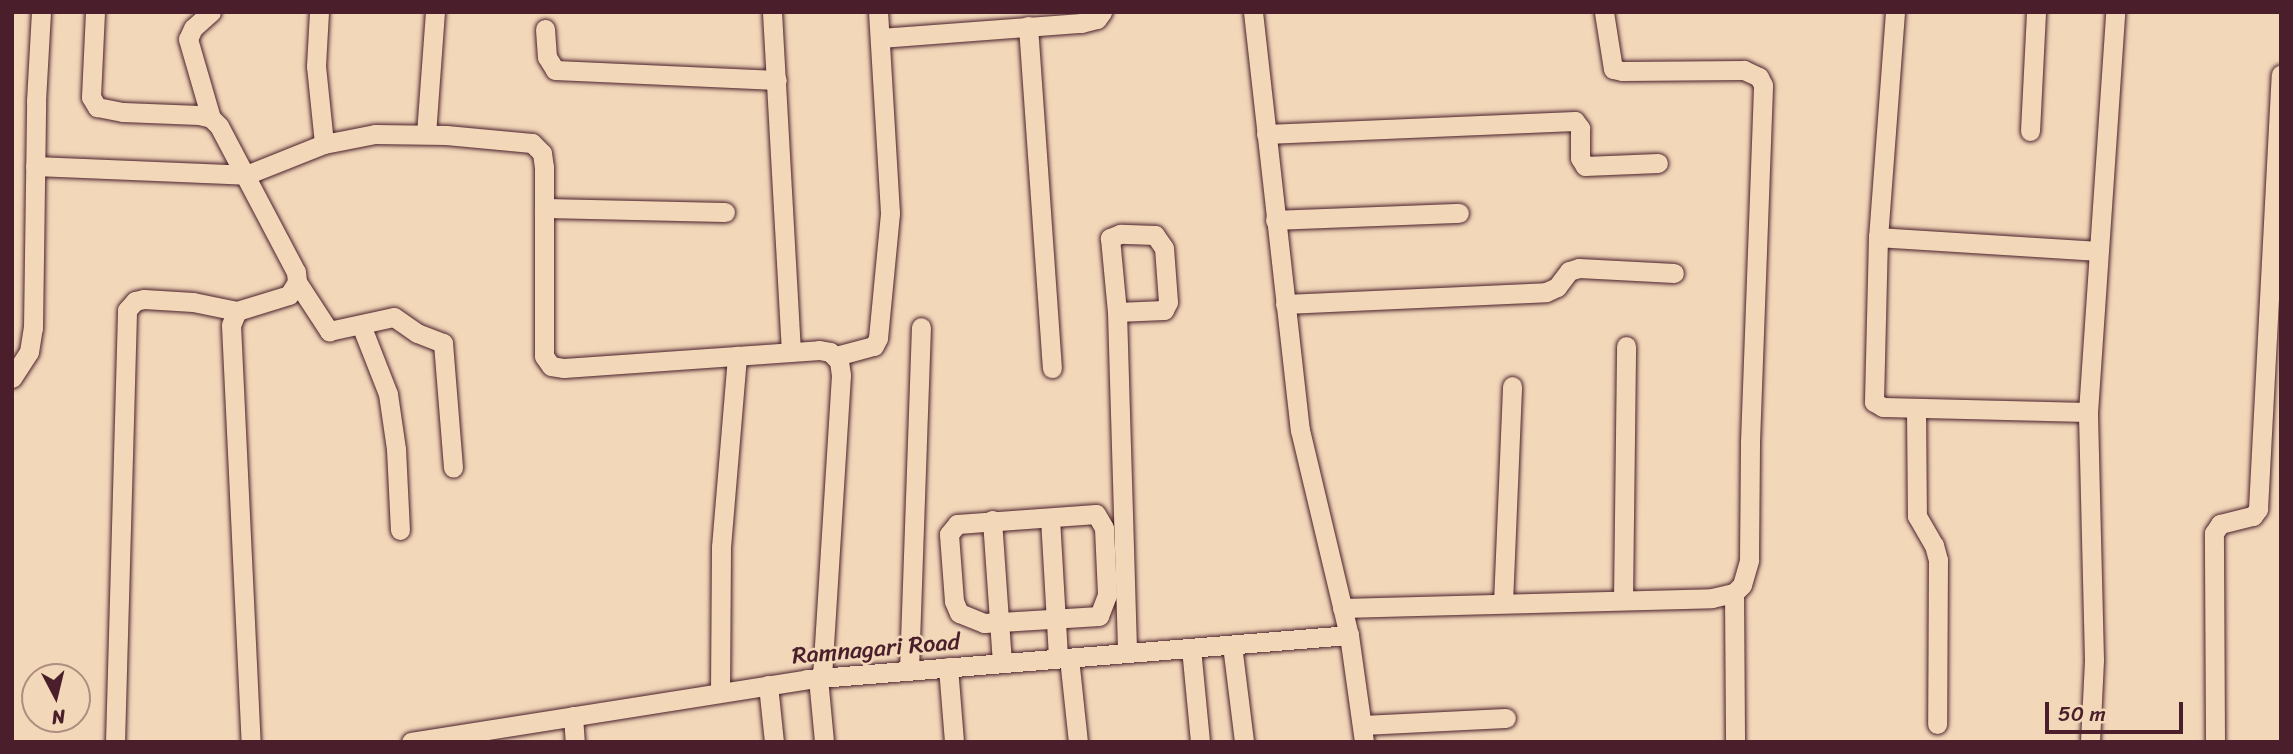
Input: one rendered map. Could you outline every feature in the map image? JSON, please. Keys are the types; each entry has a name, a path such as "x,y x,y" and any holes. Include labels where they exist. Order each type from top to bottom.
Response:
{"street":[{"path":"16,368 29,352 33,328 35,166 41,12"},
{"path":"95,12 91,97 97,107 123,112 200,115 211,118"},
{"path":"211,12 193,28 188,39 211,118 219,126 292,261 297,282 326,329 338,331 394,317 417,333 443,343 453,468"},
{"path":"319,12 316,66 324,144"},
{"path":"426,134 435,12"},
{"path":"772,12 791,351"},
{"path":"35,166 246,175 324,144 374,134 426,134 532,144 538,148 543,159 544,356 551,366 564,368 819,350 836,356 874,346 878,338 890,213 878,12"},
{"path":"880,38 1092,22 1102,12"},
{"path":"1253,12 1300,430 1349,635 1363,733 1506,718"},
{"path":"1342,608 1712,598 1734,593 1742,585 1749,560 1749,442 1763,85 1759,77 1744,70 1614,69 1604,12"},
{"path":"1895,12 1878,237 1872,398 1879,406 2088,412"},
{"path":"2029,131 2036,12"},
{"path":"2090,742 2094,660 2088,412 2115,12"},
{"path":"1028,26 1052,368"},
{"path":"545,29 548,64 555,70 777,80"},
{"path":"2215,742 2214,533 2220,524 2253,516 2258,509 2275,316 2281,75"},
{"path":"1266,134 1575,121 1580,128 1580,158 1585,166 1658,163"},
{"path":"544,208 725,212"},
{"path":"1275,220 1459,213"},
{"path":"1117,312 1164,310 1168,302 1164,248 1155,235 1120,234 1110,238 1117,312 1127,653"},
{"path":"1878,237 2098,251"},
{"path":"1285,304 1546,292 1557,287 1569,271 1579,268 1674,273"},
{"path":"115,742 127,310 135,300 145,299 193,302 237,311 289,295 297,282"},
{"path":"237,311 231,325 251,742"},
{"path":"361,325 388,394 396,449 400,530"},
{"path":"909,670 921,327"},
{"path":"1623,600 1626,346"},
{"path":"719,692 721,547 737,356"},
{"path":"824,742 820,677 841,375 836,356"},
{"path":"1503,603 1512,386"},
{"path":"1916,408 1917,516 1938,554 1937,724"},
{"path":"1096,514 1104,528 1107,595 1099,616 999,622 968,619 959,612 954,601 949,534 957,524 1050,518 1096,514"},
{"path":"1050,518 1054,619 1078,742"},
{"path":"992,520 1002,663"},
{"path":"1734,593 1735,742"},
{"name":"Ramnagari Road","path":"411,742 820,677 1349,635"},
{"path":"1232,645 1244,742"},
{"path":"1191,648 1200,742"},
{"path":"947,667 954,742"},
{"path":"768,685 774,742"},
{"path":"573,716 575,742"}]}
